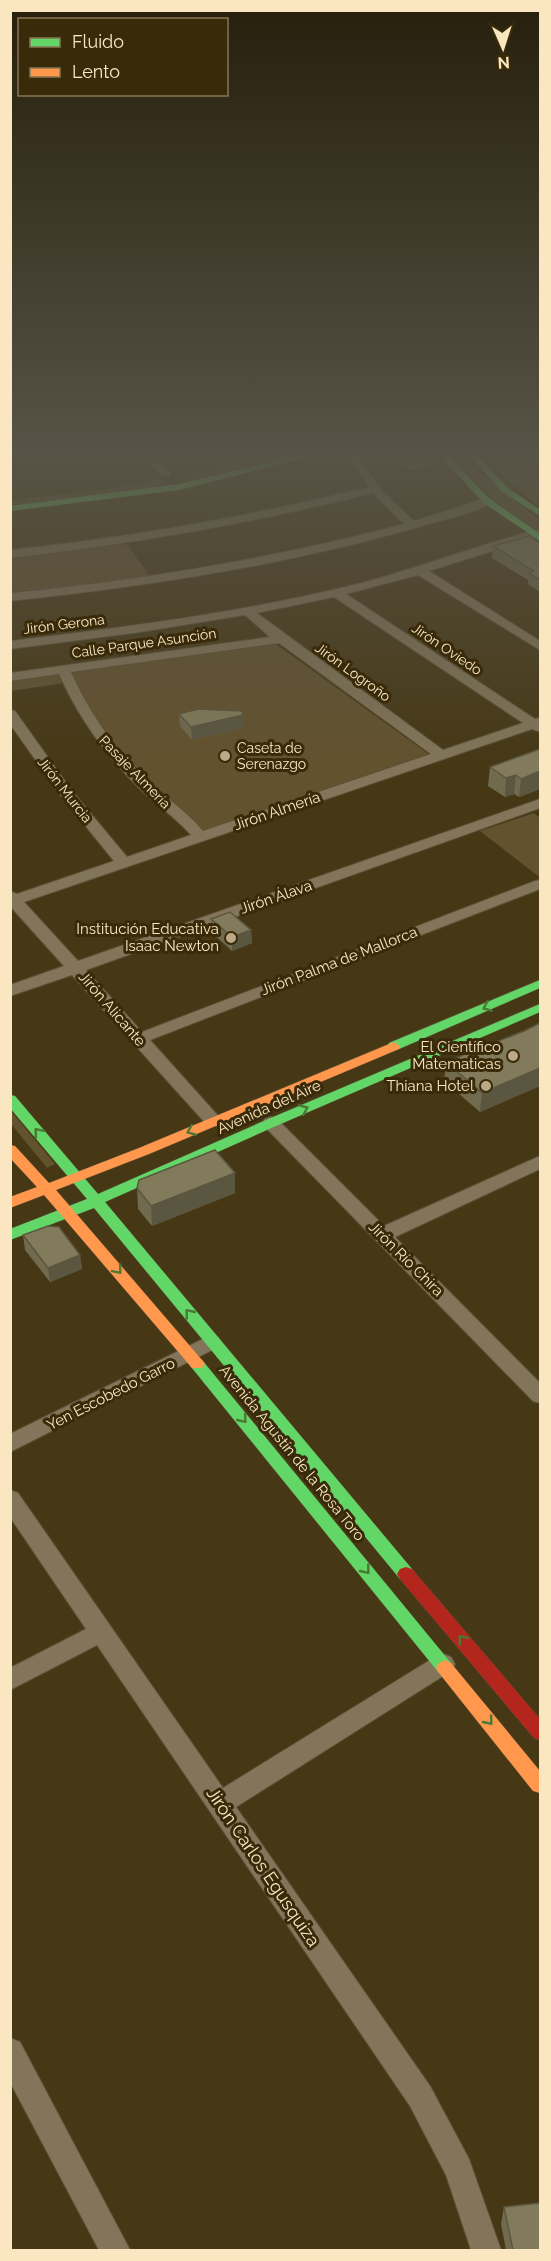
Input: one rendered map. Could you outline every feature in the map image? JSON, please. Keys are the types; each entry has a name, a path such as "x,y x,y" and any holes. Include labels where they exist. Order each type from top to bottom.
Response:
{"main road":[{"name":"Avenida del Aire","path":"77,1179 540,984"},
{"name":"Avenida del Aire","path":"10,1235 69,1213 271,1123 540,1008"},
{"name":"Avenida Agustín de la Rosa Toro","path":"10,1099 97,1200 211,1342 540,1732"},
{"name":"Avenida Agustín de la Rosa Toro","path":"10,1149 69,1213 189,1354 540,1785"},
{"path":"10,1203 77,1179"}],"street":[{"path":"10,597 206,572 286,556"},
{"name":"Jirón Gerona","path":"10,645 168,626 248,612 337,593 471,556"},
{"path":"420,571 540,646"},
{"name":"Jirón Oviedo","path":"337,593 538,725"},
{"name":"Jirón Logroño","path":"248,612 281,639 441,755"},
{"name":"Calle Parque Asunción","path":"10,676 281,639"},
{"name":"Pasaje Almería","path":"63,669 83,713 101,739 142,783 200,837"},
{"name":"Jirón Murcia","path":"10,714 67,794 124,862"},
{"name":"Jirón Almería","path":"12,898 441,755 538,725"},
{"name":"Jirón Álava","path":"10,991 540,803"},
{"name":"Jirón Palma de Mallorca","path":"138,1039 540,886"},
{"name":"Jirón Alicante","path":"12,898 214,1122"},
{"name":"Jirón Río Chira","path":"271,1123 540,1395"},
{"path":"382,1235 540,1162"},
{"name":"Yen Escobedo Garro","path":"10,1444 211,1342"},
{"name":"Jirón Carlos Egusquiza","path":"10,1499 420,2096 459,2169 486,2250"},
{"path":"10,1680 101,1632"},
{"path":"220,1803 443,1664"},
{"path":"10,2052 115,2250"}],"shaded area":[{"path":"135,556 152,579 11,595 11,557"},
{"path":"273,642 434,758 203,836 113,750 67,670"},
{"path":"59,672 64,683 11,691 11,679"},
{"path":"534,813 540,818 540,875 538,876 480,831"},
{"path":"10,1110 55,1164 47,1168 11,1124"}],"building":[{"path":"509,556 540,556 540,580 529,573 534,571"},
{"path":"198,709 242,711 243,715 191,727 179,714"},
{"path":"540,749 540,771 521,779 516,775 506,778 490,767"},
{"path":"230,912 251,930 232,937 211,919"},
{"path":"540,1023 540,1068 482,1093 446,1062 524,1031"},
{"path":"215,1150 235,1173 151,1206 137,1188 139,1180"},
{"path":"48,1226 59,1227 80,1255 48,1268 23,1235"},
{"path":"540,2203 540,2250 513,2250 504,2207"}],"traffic: fast":[{"path":"394,1046 540,984"},
{"path":"10,1235 69,1213 271,1123 540,1008"},
{"path":"10,1099 406,1574"},
{"path":"197,1364 445,1668"}],"traffic: slow":[{"path":"10,1203 144,1151 394,1046"},
{"path":"10,1149 69,1213 197,1364"},
{"path":"445,1668 540,1785"}],"traffic: jam":[{"path":"406,1574 540,1732"}],"place":[{"name":"Caseta de Serenazgo","path":"225,756"},
{"name":"Institución Educativa Isaac Newton","path":"231,938"},
{"name":"El Científico Matematicas","path":"513,1056"},
{"name":"Thiana Hotel","path":"486,1086"}]}
